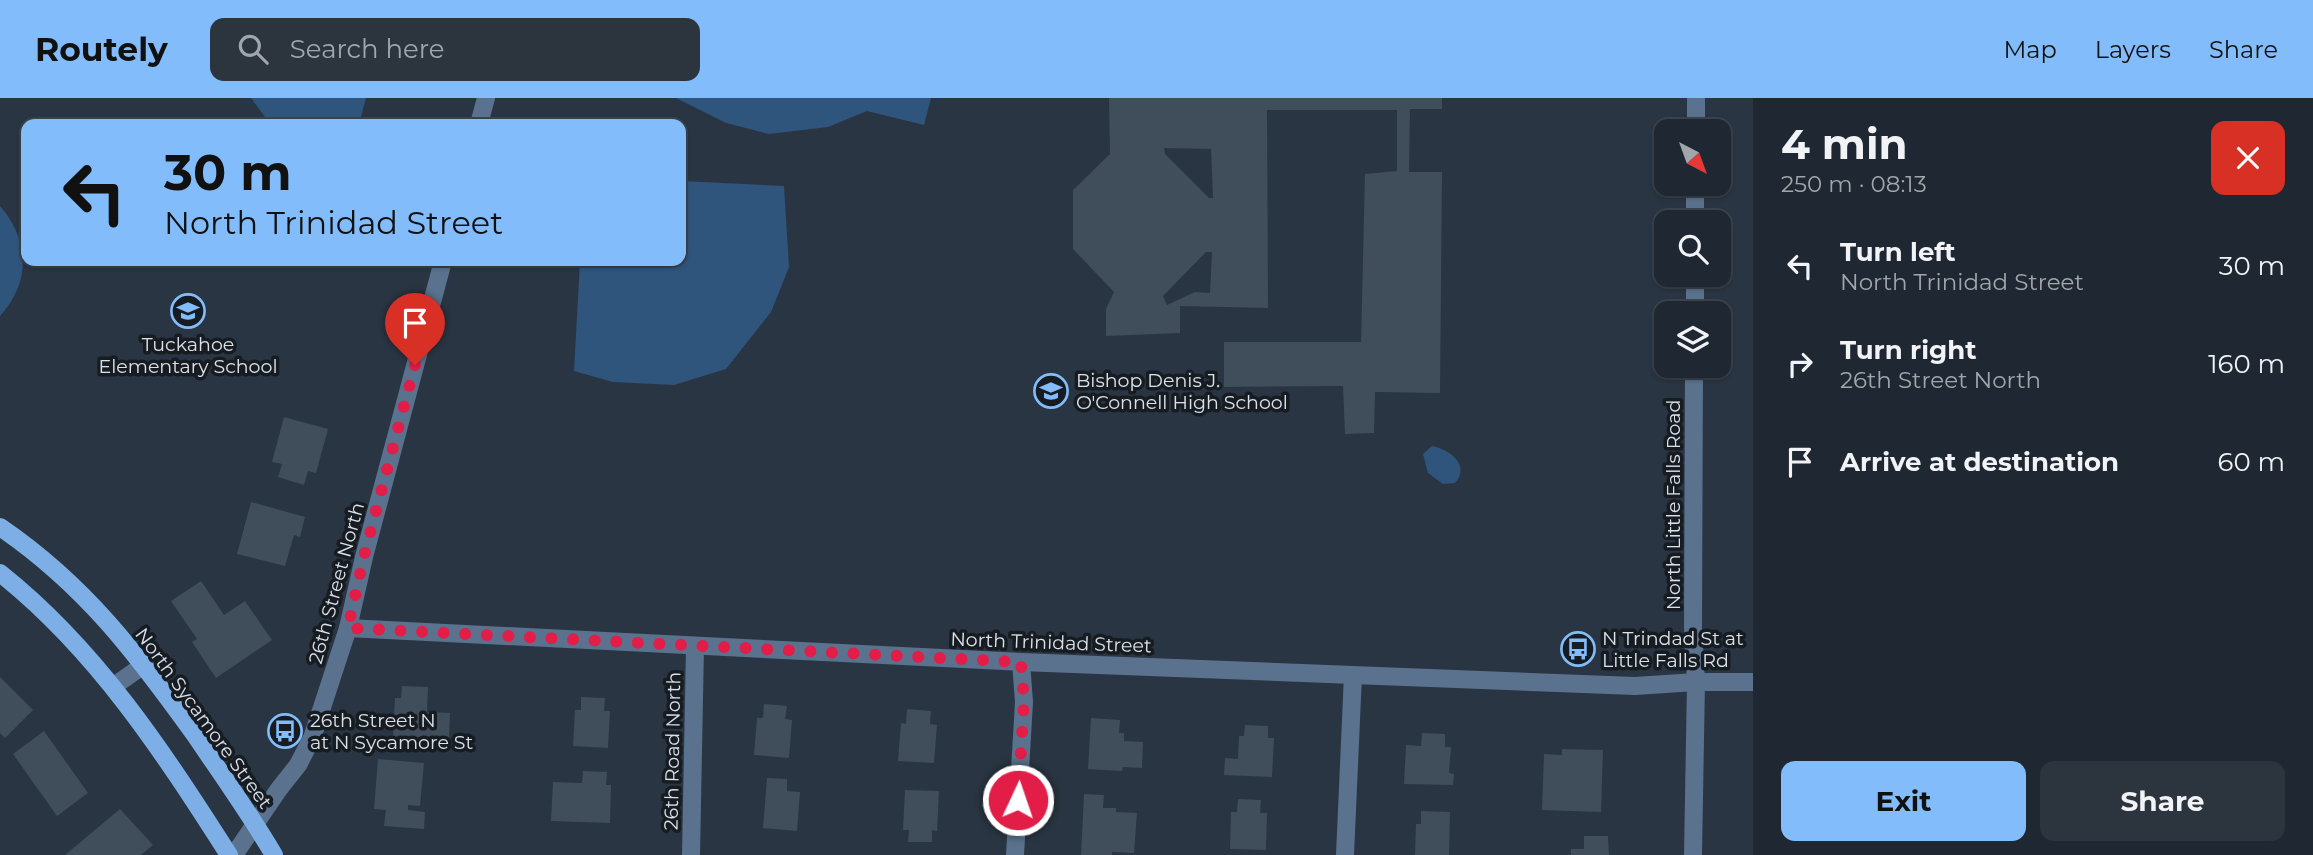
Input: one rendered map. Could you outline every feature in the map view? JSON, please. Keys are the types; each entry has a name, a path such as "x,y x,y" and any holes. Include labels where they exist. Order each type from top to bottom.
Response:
{"main road":[{"name":"North Sycamore Street","path":"0,527 31,548 83,594 145,664 256,824 274,855"},
{"path":"0,573 68,633 114,686 232,855"}],"street":[{"path":"480,119 486,98"},
{"path":"1696,98 1696,119"},
{"name":"26th Street North","path":"232,855 307,749 348,628 364,556 442,266"},
{"name":"North Little Falls Road","path":"1693,855 1696,682 1693,627 1695,378"},
{"name":"North Trinidad Street","path":"348,628 1021,662 1634,686 1753,682"},
{"name":"26th Road North","path":"691,855 695,647"},
{"path":"1016,855 1024,702 1021,662"},
{"path":"114,686 145,664"},
{"path":"1345,855 1353,675"}],"shaded area":[{"path":"251,98 366,98 360,119 266,119"},
{"path":"676,98 931,98 924,125 867,111 828,127 769,134 726,123"},
{"path":"686,181 784,186 789,267 771,312 726,369 674,385 613,382 574,371 580,266 686,266"},
{"path":"0,206 17,233 23,266 17,289 0,316"},
{"path":"1432,446 1456,459 1461,470 1455,483 1443,484 1428,473 1423,454"}],"building":[{"path":"1109,98 1442,98 1442,109 1410,109 1409,172 1442,172 1440,393 1375,392 1374,433 1345,434 1343,386 1224,387 1224,342 1361,342 1365,174 1397,171 1397,110 1267,110 1268,308 1180,306 1180,333 1106,336 1106,309 1114,292 1073,249 1073,190 1110,154","holes":["1164,148 1211,149 1213,198 1209,198 1165,154","1206,252 1212,252 1210,293 1195,292 1167,305 1163,296"]},
{"path":"284,417 328,429 316,473 308,471 304,485 278,477 282,464 272,462"},
{"path":"251,502 305,517 300,537 294,535 285,566 237,554"},
{"path":"201,581 224,615 245,601 272,640 216,678 192,642 197,639 171,601"},
{"path":"0,677 33,710 5,738 0,733"},
{"path":"402,686 428,687 427,712 450,713 449,739 393,737 395,698 401,698"},
{"path":"581,697 605,698 604,711 610,711 608,748 573,746 575,710 581,710"},
{"path":"764,704 787,706 785,719 792,720 789,758 754,755 757,718 763,718"},
{"path":"907,709 931,711 930,724 937,725 934,763 898,761 901,723 906,724"},
{"path":"1091,718 1120,720 1119,733 1124,733 1124,741 1143,742 1142,768 1123,767 1122,771 1088,769"},
{"path":"1245,725 1268,726 1268,738 1274,738 1272,777 1224,775 1225,758 1238,759 1239,736 1244,736"},
{"path":"44,731 88,793 57,816 13,754"},
{"path":"1422,733 1445,734 1445,747 1451,747 1449,773 1454,774 1453,785 1404,784 1406,745 1421,746"},
{"path":"1562,749 1603,750 1601,812 1542,810 1544,754 1562,755"},
{"path":"378,759 424,763 420,806 408,805 408,810 425,812 424,829 384,826 386,810 374,809"},
{"path":"583,771 607,772 606,785 611,785 610,823 551,821 553,782 582,783"},
{"path":"767,778 787,779 787,791 800,792 797,831 763,828"},
{"path":"905,790 939,791 937,831 932,830 932,842 908,842 909,830 903,830"},
{"path":"1084,794 1104,795 1103,808 1137,813 1134,853 1081,855"},
{"path":"1238,799 1261,800 1260,813 1267,813 1266,850 1230,849 1231,812 1237,812"},
{"path":"120,809 153,845 141,855 65,855"},
{"path":"1421,811 1450,812 1449,855 1415,855 1416,824 1421,824"},
{"path":"1584,836 1608,836 1609,855 1571,855 1571,849 1584,849"}],"place":[{"name":"Tuckahoe Elementary School","path":"188,311"},
{"name":"Bishop Denis J. O'Connell High School","path":"1051,391"},
{"name":"N Trindad St at Little Falls Rd","path":"1578,649"},
{"name":"26th Street N at N Sycamore St","path":"285,731"}],"route":[{"path":"415,365 364,556 348,628 1021,662 1024,702 1018,800"}]}
